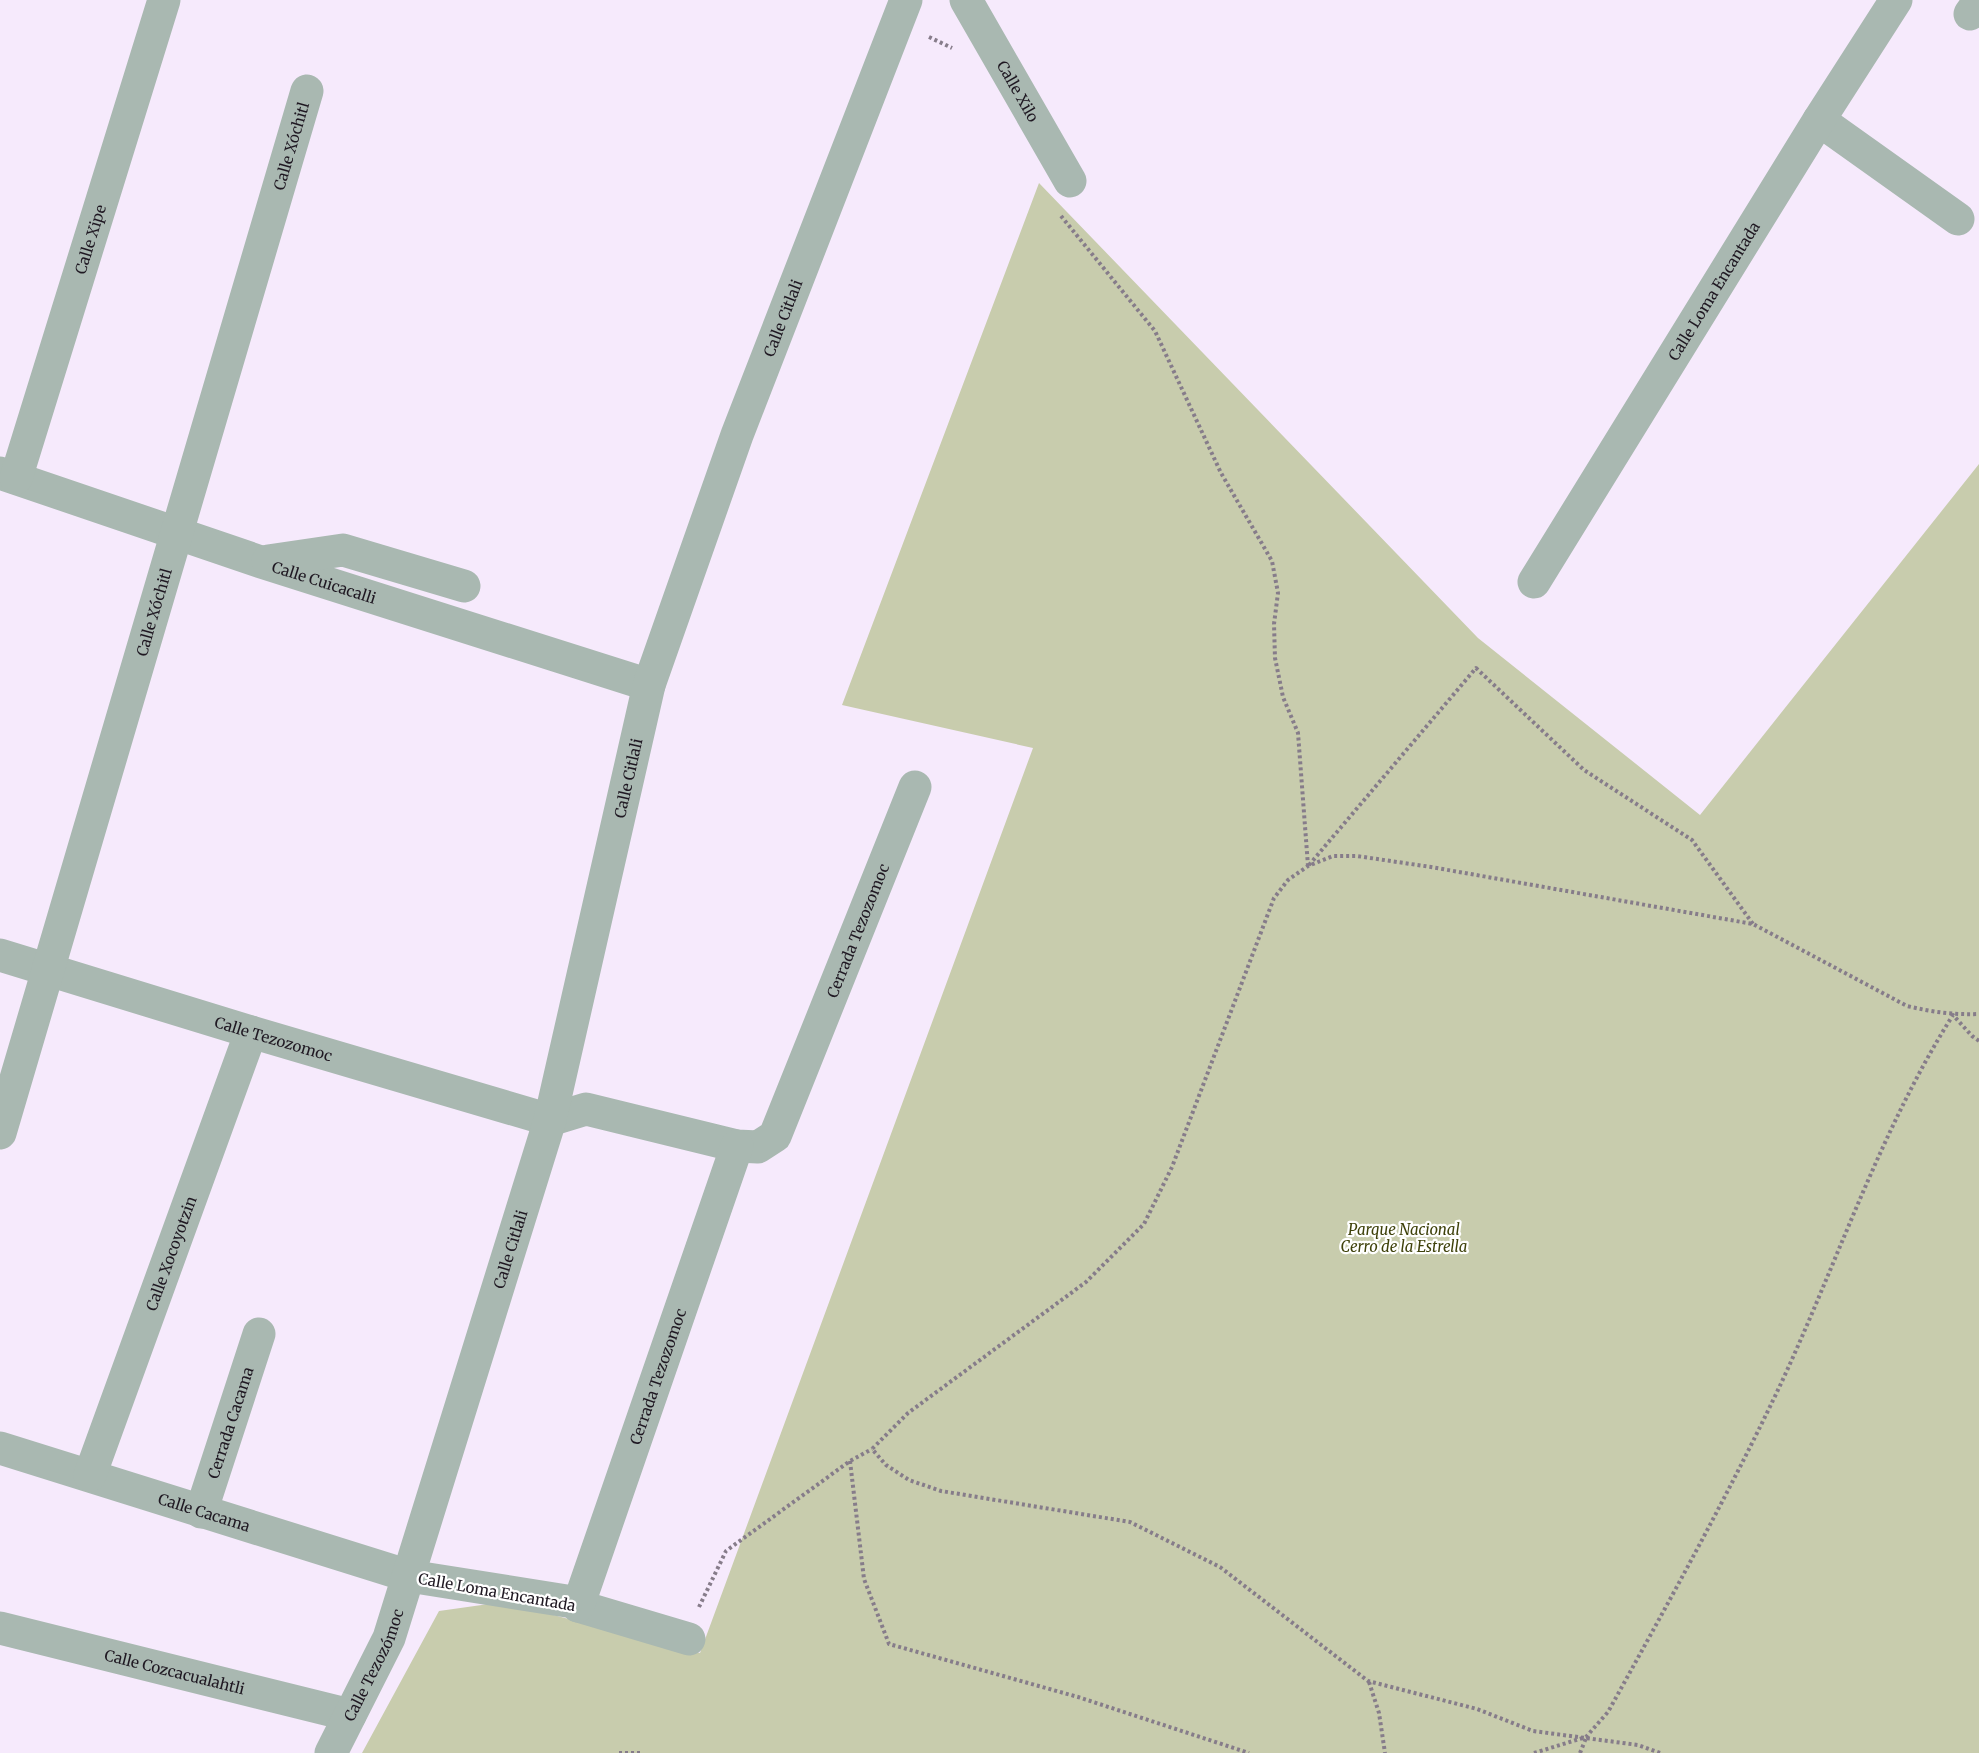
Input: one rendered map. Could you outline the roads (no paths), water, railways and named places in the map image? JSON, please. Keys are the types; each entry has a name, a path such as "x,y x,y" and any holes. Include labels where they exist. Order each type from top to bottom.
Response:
{"street":[{"name":"Calle Xipe","path":"8,476 164,0"},
{"name":"Calle Xilo","path":"966,0 1070,181"},
{"name":"Calle Loma Encantada","path":"1534,582 1819,120 1896,0"},
{"name":"Calle Citlali","path":"409,1576 550,1120 649,685 737,435 902,11"},
{"name":"Calle Xóchitl","path":"0,1132 307,91"},
{"path":"1819,120 1958,219"},
{"name":"Calle Cuicacalli","path":"8,476 261,562 649,685"},
{"path":"261,562 343,550 464,586"},
{"name":"Cerrada Tezozomoc","path":"550,1120 586,1109 737,1146 758,1147 775,1136 915,787"},
{"name":"Calle Tezozomoc","path":"0,955 550,1120"},
{"name":"Calle Xocoyotzin","path":"90,1475 252,1032"},
{"name":"Cerrada Tezozomoc","path":"578,1606 737,1146"},
{"name":"Cerrada Cacama","path":"201,1512 259,1334"},
{"name":"Calle Cacama","path":"0,1448 409,1576"},
{"name":"Calle Loma Encantada","path":"409,1576 573,1602 578,1606 687,1638"},
{"name":"Calle Tezozómoc","path":"331,1753 389,1638 409,1576"},
{"name":"Calle Cozcacualahtli","path":"0,1628 350,1715"}],"park label":[{"name":"Parque Nacional Cerro de la Estrella","path":"1404,1238"}]}
